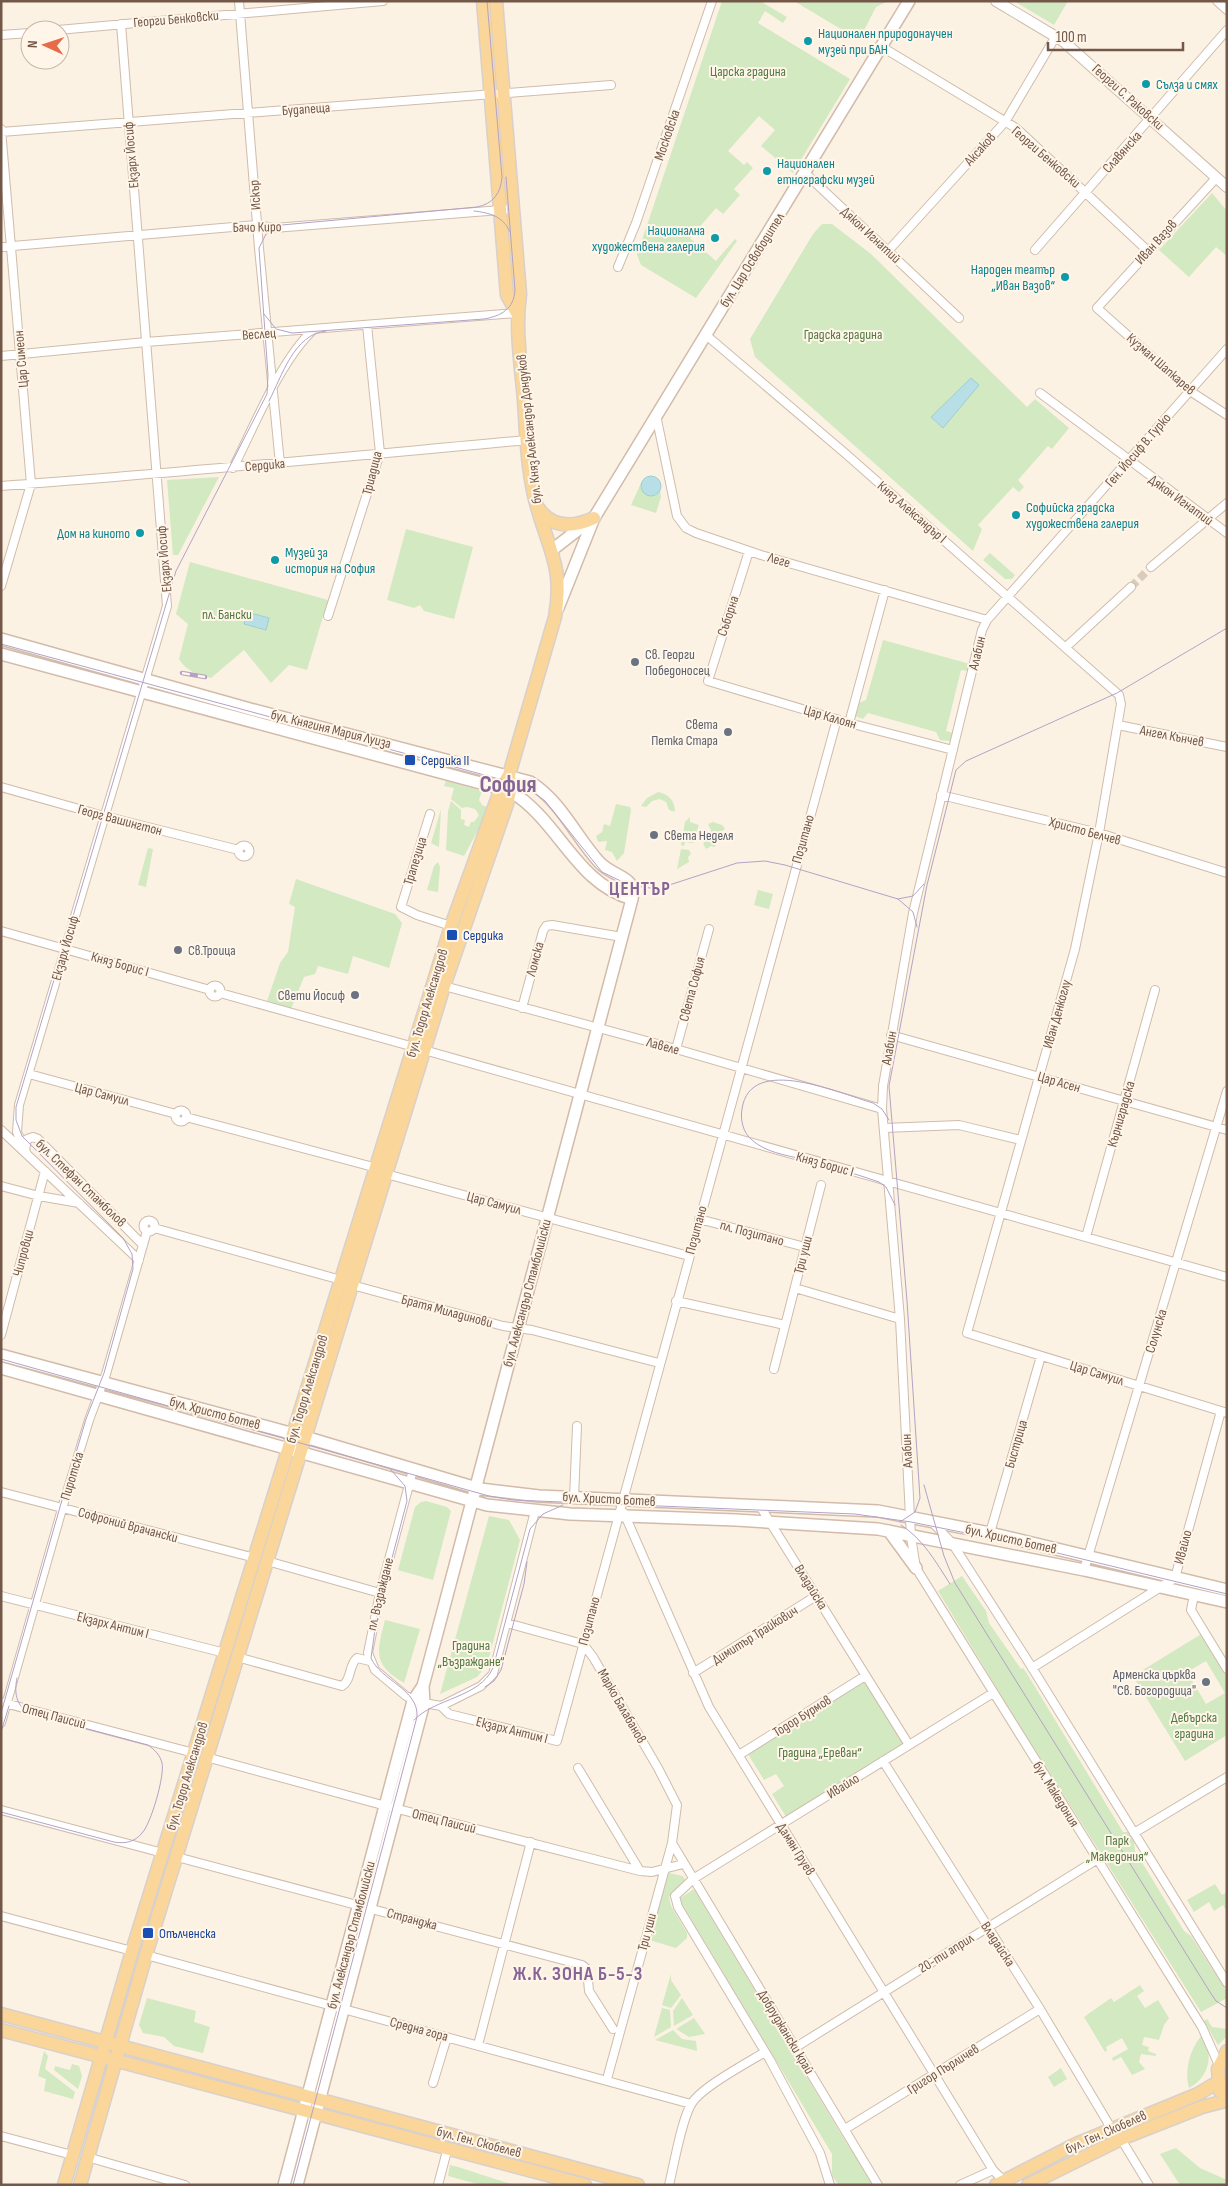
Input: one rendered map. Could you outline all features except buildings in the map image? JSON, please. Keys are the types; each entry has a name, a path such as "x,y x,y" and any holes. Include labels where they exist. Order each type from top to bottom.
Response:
{"main road":[{"name":"бул. Княз Александър Дондуков","path":"483,1 491,95 507,210"},
{"name":"бул. Княз Александър Дондуков","path":"496,1 504,94 507,295 517,313 536,506 552,550 558,572 560,590 555,617 509,775"},
{"name":"бул. Цар Освободител","path":"555,617 594,518 910,1"},
{"path":"536,506 548,520 559,524 582,523 594,518"},
{"name":"бул. Цар Освободител","path":"552,550 594,518"},
{"name":"бул. Княгиня Мария Луиза","path":"1,639 250,709 530,782 544,791 598,861 615,874 629,881 633,894 606,889 591,877 536,811 506,790 1,654"},
{"name":"бул. Тодор Александров","path":"419,1048 444,986 506,790 509,775"},
{"name":"бул. Тодор Александров","path":"64,2185 132,1951 163,1853 200,1755 419,1048 451,926 506,790"},
{"name":"бул. Александър Стамболийски","path":"284,2185 314,2097 633,894"},
{"name":"бул. Христо Ботев","path":"1,1355 299,1436 476,1488 524,1495 574,1498 854,1509 990,1533 1227,1590"},
{"name":"бул. Христо Ботев","path":"1,1368 295,1449 472,1501 535,1512 845,1526 889,1531 911,1537 967,1546 1084,1570 1227,1602"},
{"path":"889,1531 916,1568"},
{"name":"бул. Тодор Александров","path":"80,2185 115,2060 176,1857 200,1755"},
{"path":"1,2014 314,2097"},
{"path":"1,2030 310,2111"},
{"path":"1226,2102 1218,2082 1219,2065 1227,2051"},
{"name":"бул. Ген. Скобелев","path":"1000,2183 1111,2128 1198,2094 1218,2082"},
{"name":"бул. Ген. Скобелев","path":"314,2097 638,2185"},
{"name":"бул. Ген. Скобелев","path":"1028,2185 1121,2139 1202,2107 1226,2102"},
{"name":"бул. Александър Стамболийски","path":"298,2185 310,2111"},
{"name":"бул. Ген. Скобелев","path":"310,2111 585,2185"}],"street":[{"name":"Искър","path":"239,1 257,225 280,464"},
{"name":"Георги Бенковски","path":"70,29 383,1"},
{"name":"Московска","path":"618,267 636,223 712,1"},
{"name":"Георги С. Раковски","path":"996,1 1056,36 1223,181"},
{"path":"1217,1 1227,10"},
{"name":"Екзарх Йосиф","path":"29,1074 64,949 167,606 121,24"},
{"name":"Славянска","path":"1035,250 1227,30"},
{"path":"1,35 20,33"},
{"name":"Аксаков","path":"888,251 1005,122 1056,36"},
{"name":"Георги Бенковски","path":"882,47 1016,128 1148,250"},
{"name":"Будапеща","path":"1,131 611,85"},
{"name":"Цар Симеон","path":"1,131 31,484 1,586"},
{"name":"Дякон Игнатий","path":"805,173 959,318"},
{"name":"Иван Вазов","path":"1097,308 1148,250 1223,181"},
{"name":"Бачо Киро","path":"1,247 257,225 274,228 507,210"},
{"name":"Кузман Шапкарев","path":"1097,308 1190,391 1227,416"},
{"name":"Веслец","path":"1,356 146,342 517,313"},
{"name":"Триадица","path":"328,616 380,453 367,325"},
{"path":"232,468 273,388 299,344 313,330"},
{"name":"Княз Александър I","path":"706,335 846,454 1115,691"},
{"name":"Ген. Йосиф В. Гурко","path":"1008,596 1227,349"},
{"name":"Дякон Игнатий","path":"1040,393 1128,461 1227,533"},
{"name":"Леге","path":"656,415 677,516 681,522 696,534 987,620"},
{"name":"Сердика","path":"1,486 156,472 280,464 528,440"},
{"path":"1151,568 1227,502"},
{"name":"Съборна","path":"708,681 749,551"},
{"path":"1066,647 1130,587"},
{"path":"849,723 885,590"},
{"name":"Алабин","path":"910,1518 900,1319 890,1182 882,1108 883,1086 913,913 982,630 987,620 1008,596"},
{"name":"Цар Калоян","path":"708,681 849,723 953,750"},
{"name":"Иван Денкоглу","path":"967,1333 1075,949 1100,833 1118,725 1121,699 1115,691"},
{"name":"Позитано","path":"557,1741 583,1644 621,1516 622,1500 659,1363 837,719"},
{"name":"Ангел Кънчев","path":"1118,725 1227,747"},
{"name":"Георг Вашингтон","path":"1,787 104,816 239,850"},
{"name":"Христо Белчев","path":"941,795 1100,833 1227,873"},
{"name":"Трапезица","path":"430,814 401,907 417,915 451,926"},
{"name":"Ломска","path":"522,1008 546,926 622,937"},
{"name":"Света София","path":"676,1049 709,929"},
{"name":"Княз Борис I","path":"1,931 210,990 216,986 220,992 1227,1277"},
{"name":"Лавеле","path":"444,986 676,1049 882,1108"},
{"name":"Кърниградска","path":"1086,1237 1155,990"},
{"name":"Цар Асен","path":"892,1035 1227,1130"},
{"name":"Цар Самуил","path":"29,1074 176,1114 180,1121 186,1117 689,1256"},
{"name":"бул. Стефан Стамболов","path":"26,1152 19,1138 17,1119 29,1074"},
{"name":"Солунска","path":"1084,1570 1227,1091"},
{"path":"884,1128 960,1125 1021,1140"},
{"name":"бул. Стефан Стамболов","path":"1,1130 139,1260"},
{"name":"бул. Стефан Стамболов","path":"26,1152 26,1141 31,1137 38,1139 143,1245"},
{"name":"Чипровци","path":"1,1335 45,1171"},
{"name":"Три уши","path":"774,1370 821,1185"},
{"path":"1,1186 39,1196 79,1203"},
{"name":"пл. Позитано","path":"699,1219 805,1247"},
{"name":"Пиротска","path":"1,1723 4,1702 35,1605 62,1508 103,1383 143,1245 151,1230"},
{"name":"Братя Миладинови","path":"151,1230 503,1326 518,1327 659,1363"},
{"path":"795,1288 900,1319"},
{"path":"676,1301 785,1325"},
{"name":"Цар Самуил","path":"967,1333 1224,1412"},
{"name":"Бистрица","path":"990,1533 1041,1356"},
{"name":"Ивайло","path":"1032,1668 1162,1588 1175,1578 1224,1412"},
{"path":"574,1498 577,1426"},
{"name":"пл. Възраждане","path":"370,1662 369,1643 380,1593 413,1470"},
{"name":"Софроний Врачански","path":"1,1492 380,1593"},
{"name":"Владайска","path":"760,1506 909,1745"},
{"path":"370,1662 379,1674 406,1696 441,1706 481,1686 490,1678 495,1669 535,1512"},
{"name":"Дамян Груев","path":"621,1516 709,1707 1000,2183"},
{"name":"бул. Македония","path":"910,1518 916,1568 1202,2028 1219,2065"},
{"path":"931,1522 952,1544 1032,1668 1227,1983"},
{"path":"961,1559 962,1550 967,1546"},
{"path":"1194,1595 1191,1610 1227,1670"},
{"name":"Екзарх Антим I","path":"1,1596 231,1655 342,1686 347,1683 353,1661 357,1658 370,1662"},
{"name":"Димитър Трайкович","path":"693,1673 816,1596"},
{"path":"507,1623 583,1644"},
{"name":"Марко Балабанов","path":"583,1644 594,1657 677,1802 672,1843"},
{"name":"Тодор Бурмов","path":"739,1755 865,1676"},
{"name":"Ивайло","path":"692,1879 993,1693"},
{"name":"Отец Паисий","path":"4,1702 391,1807 640,1871 652,1872 683,1864"},
{"name":"Екзарх Антим I","path":"441,1706 449,1714 557,1741"},
{"name":"Владайска","path":"883,1761 1040,2009 1111,2128"},
{"path":"578,1768 640,1871"},
{"path":"1134,1833 1227,1777"},
{"path":"1,1810 163,1853"},
{"path":"478,2045 531,1842"},
{"name":"Три уши","path":"607,2079 672,1843"},
{"name":"Добруджански край","path":"672,1843 878,2185"},
{"name":"Странджа","path":"176,1857 582,1965 587,1969 589,1991 613,2029"},
{"name":"20-ти април","path":"796,2047 1096,1860"},
{"name":"Добруджански край","path":"692,1879 676,1892 675,1901 765,2052 820,2153 830,2185"},
{"path":"1,1916 132,1951"},
{"name":"Средна гора","path":"146,1955 607,2079 691,2104"},
{"name":"Григор Пърличев","path":"845,2129 1040,2009"},
{"path":"434,2083 447,2037"},
{"path":"669,2185 691,2104 702,2092 765,2052"},
{"path":"1,2136 72,2155"},
{"path":"1121,2139 1150,2185"},
{"path":"438,2185 448,2147"},
{"path":"87,2157 185,2185"},
{"path":"960,2185 993,2170"}],"green space":[{"name":"Царска градина","path":"722,1 760,1 787,17 783,23 765,11 758,23 850,79 793,173 761,146 775,130 759,116 728,151 744,165 747,162 753,168 734,189 740,195 723,214 716,208 690,238 716,261 735,239 737,241 696,298 641,265 637,255"},
{"path":"794,1 888,1 876,7 859,40"},
{"path":"1014,1 1068,1 1054,25"},
{"path":"1212,193 1227,211 1227,256 1216,247 1189,277 1159,250"},
{"name":"Градска градина","path":"822,224 832,224 871,254 1027,407 1035,399 1069,428 1052,449 1048,446 1018,480 1024,487 1019,492 1013,487 978,525 982,529 973,551 755,357 750,339 813,234"},
{"path":"219,477 178,555 173,555 167,480"},
{"path":"641,483 641,487 650,496 656,495 660,490 661,497 656,513 631,505"},
{"path":"406,529 473,547 454,619 424,611 420,605 414,608 387,600"},
{"path":"990,553 1015,575 1012,579 1005,579 983,560"},
{"name":"пл. Бански","path":"190,562 328,600 307,670 289,665 271,683 244,650 211,678 193,672 186,667 179,659 188,624 176,614"},
{"path":"883,640 970,664 968,671 961,670 946,731 953,733 950,741 940,740 936,732 868,713 863,719 855,716 857,704 866,700"},
{"path":"446,781 482,791 479,800 482,805 490,808 464,856 446,850 448,811 451,801 461,810 461,819 465,820 464,825 469,827 471,822 474,822 479,815 475,809 462,808 451,799 454,788 444,786"},
{"path":"658,792 665,794 671,799 675,812 669,810 666,802 660,799 652,801 646,807 641,806 647,798"},
{"path":"616,804 630,807 631,810 624,853 617,861 612,852 605,850 607,841 598,842 596,836 602,832 604,824 610,826"},
{"path":"441,809 439,846 439,847 431,843"},
{"path":"690,817 690,822 699,825 695,836 696,841 692,843 685,842 684,846 681,845 685,822"},
{"path":"713,822 722,825 725,829 719,833 715,847 711,846 706,849 703,843 708,840 711,830 708,824"},
{"path":"148,848 153,849 146,887 138,885"},
{"path":"681,849 689,850 691,854 688,857 689,862 677,869"},
{"path":"438,862 440,867 438,892 427,890 434,866"},
{"path":"296,879 395,914 402,923 389,968 353,956 348,974 318,966 315,974 304,977 291,1009 267,1001 280,963 288,952 295,907 289,904"},
{"path":"758,890 773,894 769,909 754,905"},
{"path":"426,1501 447,1507 451,1511 433,1580 398,1570 415,1507 421,1502"},
{"name":"Градина „Възраждане“","path":"489,1516 509,1520 520,1540 487,1665 477,1677 440,1694"},
{"name":"Парк „Македония“","path":"962,1576 986,1611 989,1623 1021,1669 1023,1668 1026,1672 1123,1832 1129,1832 1133,1839 1135,1851 1184,1931 1191,1936 1227,1992 1227,1998 1201,2012 1010,1710 938,1591"},
{"name":"Градина „Възраждане“","path":"385,1620 420,1629 404,1683 386,1670 382,1663 379,1649"},
{"name":"Дебърска градина","path":"1203,1633 1227,1673 1227,1735 1185,1761 1133,1676","holes":["1206,1661 1225,1693 1206,1704 1187,1672"]},
{"name":"Градина „Ереван“","path":"865,1676 909,1745 788,1820 772,1794 784,1786 776,1774 764,1780 746,1751"},
{"path":"664,1872 683,1876 686,1881 669,1897 671,1906 687,1933 687,1938 676,1948 646,1939"},
{"path":"1215,1884 1222,1895 1227,1892 1227,1911 1223,1905 1214,1911 1209,1902 1194,1912 1187,1900"},
{"path":"694,1889 847,2144 875,2185 839,2185 832,2176 832,2154 679,1899"},
{"path":"671,1974 671,1980 681,1995 671,2008 662,2005"},
{"path":"1140,1985 1144,1991 1137,1996 1145,2008 1158,2000 1169,2018 1164,2025 1159,2040 1144,2037 1142,2045 1149,2047 1148,2051 1156,2054 1156,2056 1141,2054 1139,2062 1145,2069 1132,2075 1121,2057 1113,2061 1112,2058 1128,2049 1122,2038 1106,2047 1107,2051 1105,2052 1084,2017 1111,1998 1114,2002"},
{"path":"147,1998 196,2011 194,2022 210,2027 203,2053 174,2046 164,2037 143,2033 139,2025"},
{"path":"682,1998 693,2015 674,2026 673,2011"},
{"path":"662,2008 670,2010 671,2027 654,2037"},
{"path":"694,2018 705,2034 689,2037 676,2029"},
{"path":"1207,2019 1212,2027 1227,2029 1227,2036 1218,2045 1204,2021"},
{"path":"673,2030 682,2039 696,2041 697,2051 655,2040"},
{"path":"1201,2036 1208,2050 1208,2065 1201,2078 1189,2088 1187,2074 1189,2060"},
{"path":"44,2051 48,2056 45,2069 75,2092 73,2099 44,2091 46,2079 38,2076"},
{"path":"72,2064 79,2066 82,2076 78,2089 54,2070 55,2066 70,2070"},
{"path":"1061,2068 1067,2079 1054,2087 1048,2077"},
{"path":"1176,2148 1200,2168 1227,2180 1227,2185 1180,2185 1160,2154"},
{"path":"450,2165 514,2185 481,2185 448,2176"}],"water":[{"path":"971,378 979,385 943,428 931,417"},
{"path":"651,476 658,479 661,486 658,493 651,496 644,493 641,486 644,479"},
{"path":"247,612 269,618 266,630 244,624"}],"tunnel":[{"path":"1131,587 1151,567"}],"tram line":[{"path":"1,1713 86,1419 104,1373 133,1269 132,1254 123,1238 22,1136 16,1120 16,1107 176,571 267,394 268,375 259,248 266,234 282,225 477,207 483,206 495,197 500,188 502,177 487,1"},
{"path":"264,314 276,329 292,333 484,319 501,314 512,302 515,290 506,177"},
{"path":"474,211 495,216 504,222 510,232"},
{"path":"269,401 284,369 297,348 315,334 326,331"},
{"path":"900,1522 915,1512 920,1498 907,1301 889,1086 927,885 956,770 966,761 1117,693 1227,628"},
{"path":"1,644 525,786 545,801 602,872 629,885 657,889 737,863 765,861 785,865 898,899 913,912 917,927"},
{"path":"898,899 913,896 924,884"},
{"path":"889,1120 882,1109 873,1103 820,1086 779,1080 761,1083 749,1092 741,1113 744,1130 757,1144 776,1152 879,1182 886,1187 895,1205"},
{"path":"1,1359 489,1496 513,1500 855,1514 911,1522 1016,1543 1227,1594"},
{"path":"293,2185 417,1717 416,1707 412,1699 383,1673 371,1658 377,1615 407,1501 405,1486 391,1470"},
{"path":"924,1485 944,1556 955,1583 1210,1992 1216,2001 1227,2008"},
{"path":"414,1720 433,1707 478,1686 493,1668 530,1529 543,1514 563,1505"},
{"path":"901,1525 922,1544 950,1584"},
{"path":"485,1687 494,1681 501,1670 524,1584 527,1562"},
{"path":"1,1812 114,1842 130,1842 146,1828 153,1810 161,1778 161,1760 157,1753 148,1745 28,1713 18,1702 17,1678"},
{"path":"1,1732 9,1706"}],"railway":[{"path":"182,673 205,677"}],"place":[{"name":"Национален природонаучен музей при БАН","path":"808,41"},
{"name":"Сълза и смях","path":"1146,84"},
{"name":"Национален етнографски музей","path":"767,171"},
{"name":"Национална художествена галерия","path":"715,238"},
{"name":"Народен театър „Иван Вазов“","path":"1065,277"},
{"name":"Софийска градска художествена галерия","path":"1016,515"},
{"name":"Дом на киното","path":"140,533"},
{"name":"Музей за история на София","path":"275,560"},
{"name":"Св. Георги Победоносец","path":"635,662"},
{"name":"Света Петка Стара","path":"728,732"},
{"name":"Сердика II","path":"410,760"},
{"name":"Света Неделя","path":"654,835"},
{"name":"Сердика","path":"452,935"},
{"name":"Св.Троица","path":"178,950"},
{"name":"Свети Йосиф","path":"355,995"},
{"name":"Арменска църква \"Св. Богородица\"","path":"1206,1682"},
{"name":"Опълченска","path":"148,1933"}],"district":[{"name":"София","path":"508,784"},
{"name":"ЦЕНТЪР","path":"640,889"},
{"name":"Ж.К. ЗОНА Б-5-3","path":"578,1974"}]}
